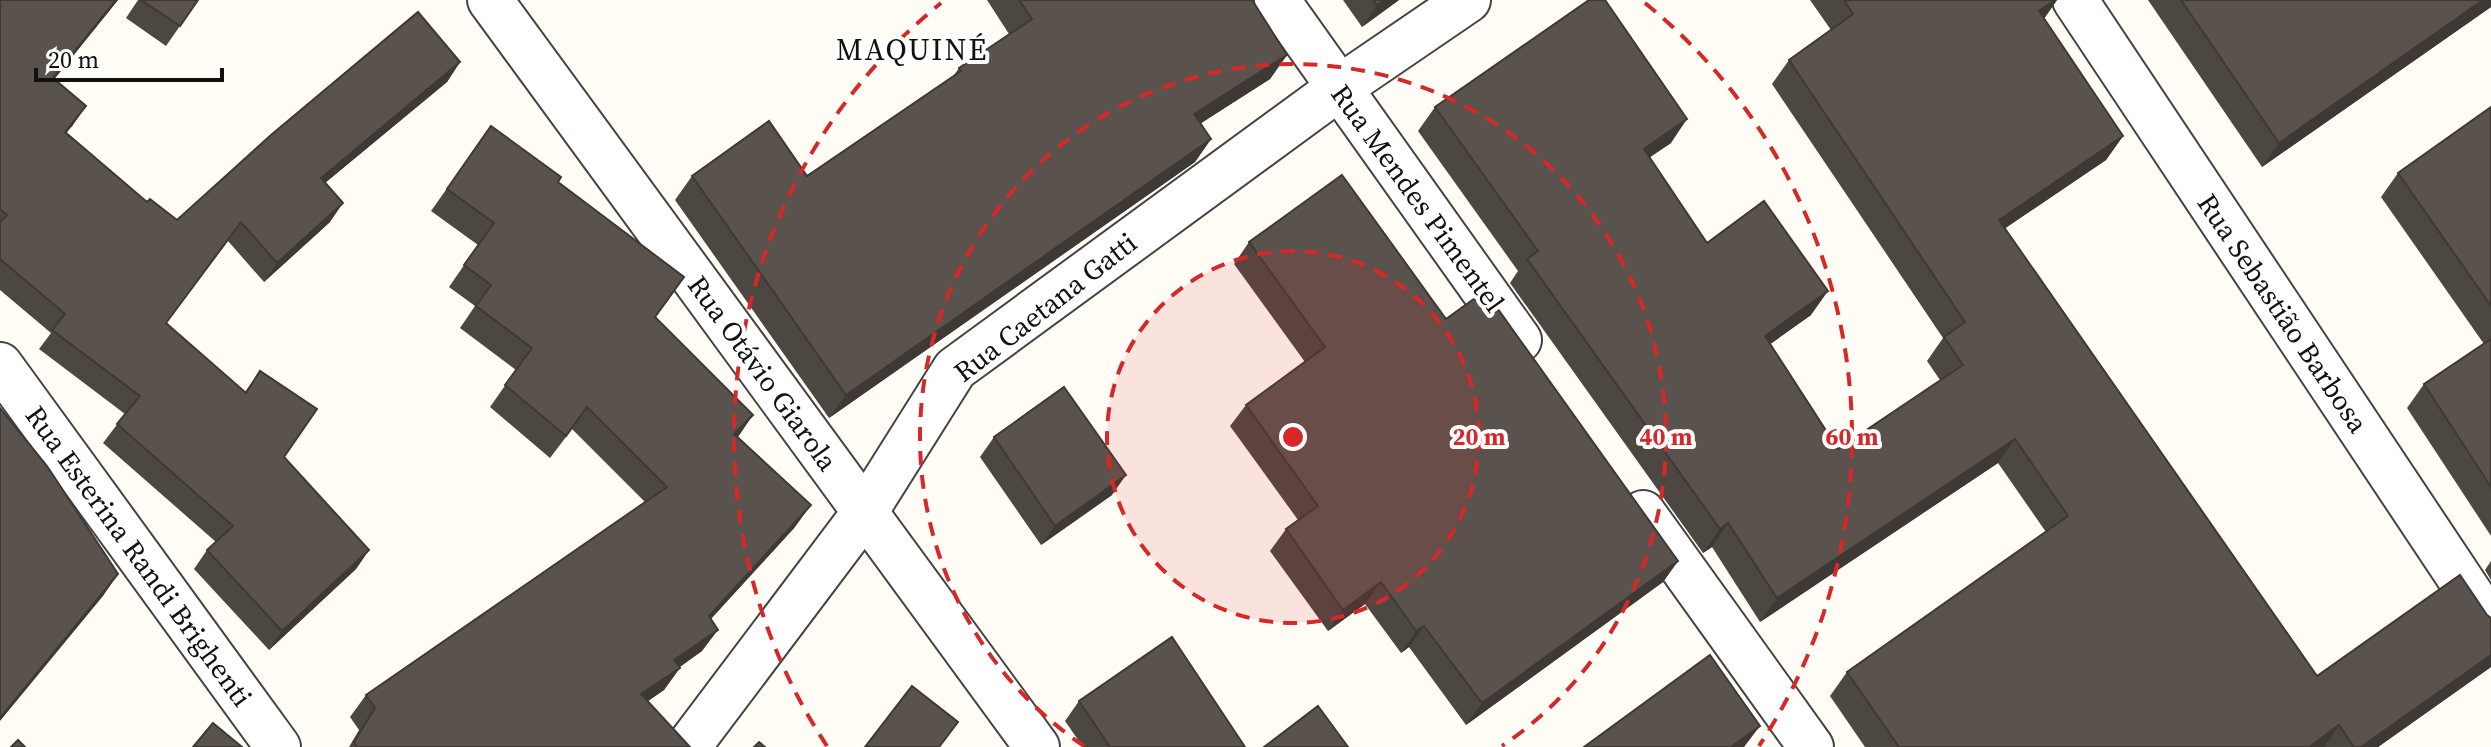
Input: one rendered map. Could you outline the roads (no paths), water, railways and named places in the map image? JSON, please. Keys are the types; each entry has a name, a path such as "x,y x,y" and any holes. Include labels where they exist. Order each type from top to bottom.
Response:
{"street":[{"name":"Rua Otávio Giarola","path":"490,0 1037,747"},
{"name":"Rua Mendes Pimentel","path":"1277,0 1543,373"},
{"name":"Rua Caetana Gatti","path":"688,747 865,512 955,369 1339,88 1468,0"},
{"name":"Rua Sebastião Barbosa","path":"2075,0 2491,625"},
{"name":"Rua Esterina Randi Brighenti","path":"0,365 278,747"},
{"path":"1617,476 1811,747"}],"district":[{"name":"MAQUINÉ","path":"912,50"}]}
